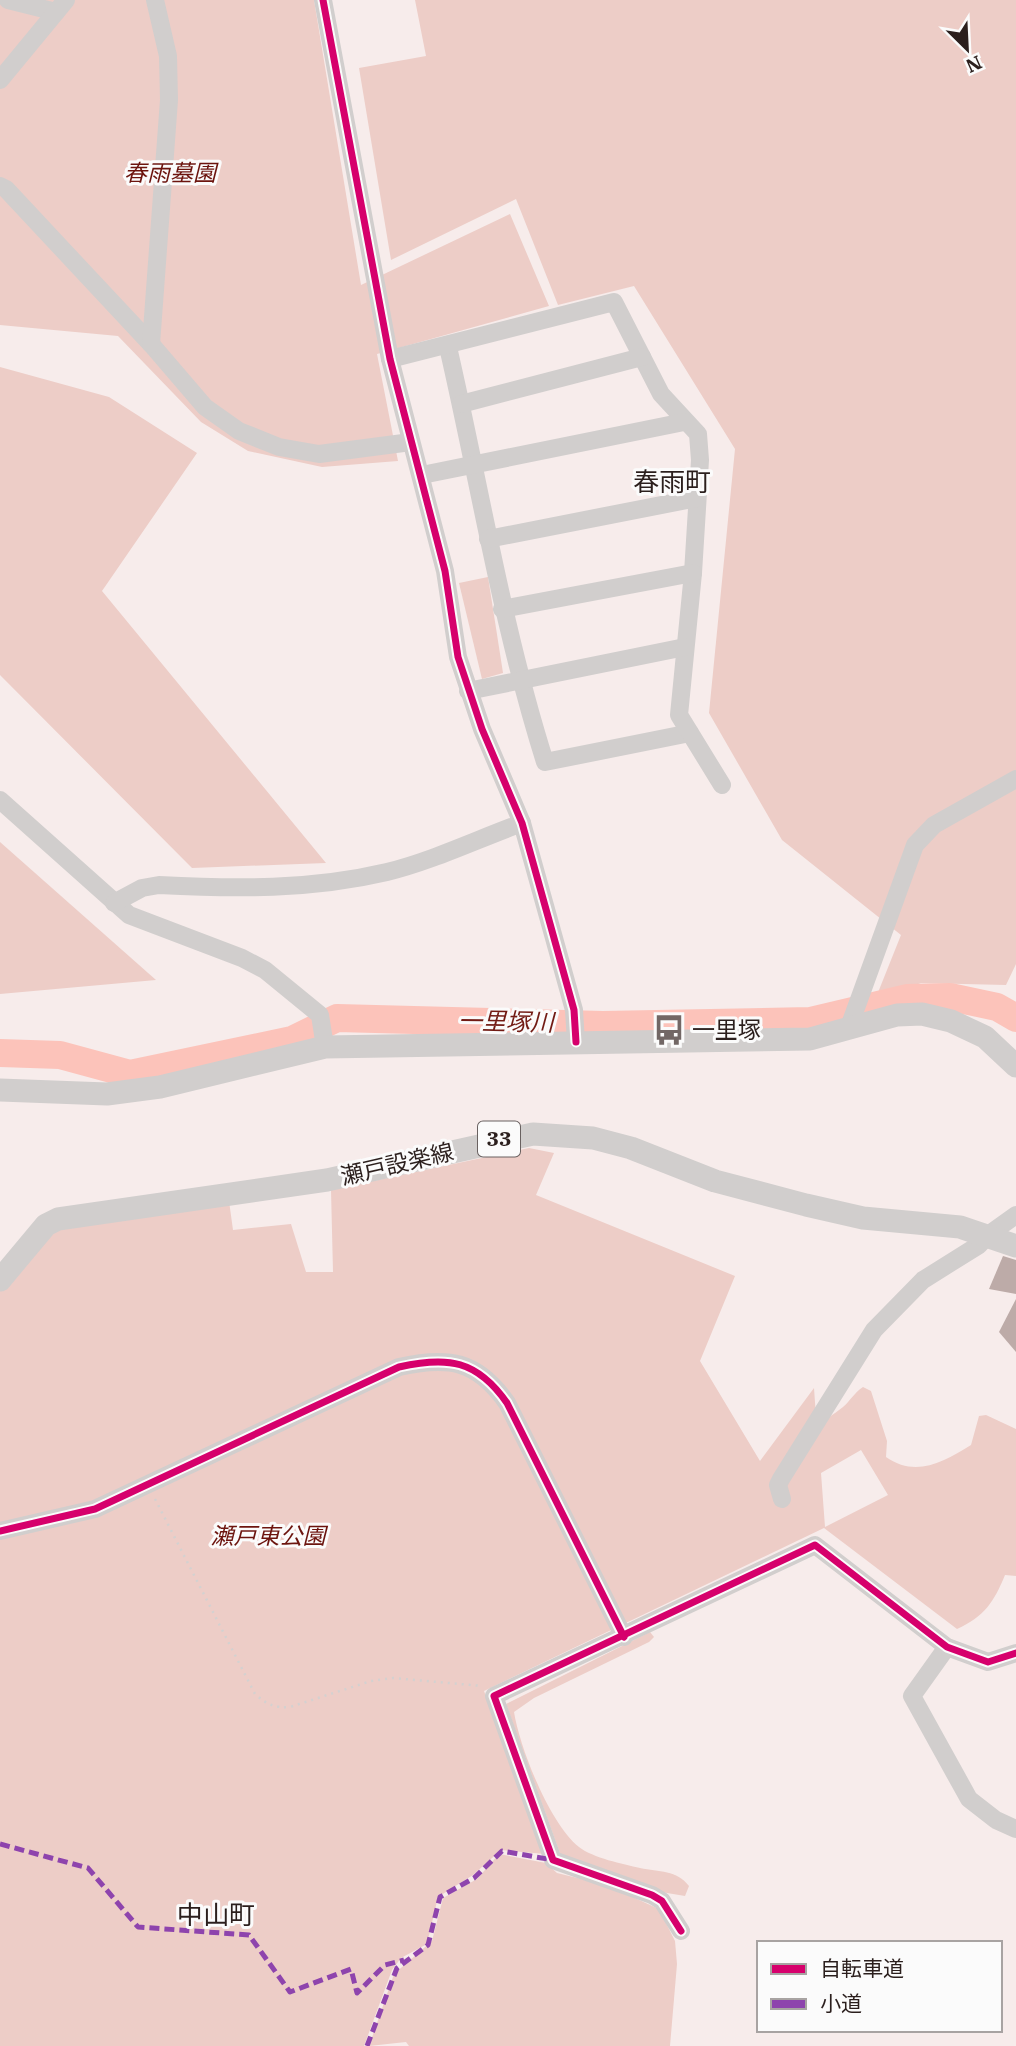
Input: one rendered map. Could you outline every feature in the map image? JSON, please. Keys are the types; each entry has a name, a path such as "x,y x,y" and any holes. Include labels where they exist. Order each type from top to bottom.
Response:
{"main road":[{"path":"0,1090 107,1094 160,1087 325,1044 810,1039 897,1015 922,1014 951,1021 985,1037 1016,1066"},
{"name":"瀬戸設楽線","path":"0,1280 46,1225 58,1219 327,1180 533,1134 593,1138 631,1148 715,1181 863,1219 960,1227 1016,1246"}],"street":[{"path":"8,0 61,6"},
{"path":"150,344 169,100 168,57 155,0"},
{"path":"323,0 390,359 422,475 444,571 458,657 468,691 522,822 574,1010 576,1042"},
{"path":"0,80 61,6"},
{"path":"0,186 6,189 150,344 205,407 239,431 279,447 319,454 411,442"},
{"path":"390,359 448,347 614,302 661,394 684,422 698,434 693,573 679,715 722,785"},
{"path":"448,347 475,466 502,610 519,679 545,762 690,733"},
{"path":"461,404 642,357"},
{"path":"422,475 684,422"},
{"path":"488,539 697,498"},
{"path":"502,610 693,573"},
{"path":"468,691 685,647"},
{"path":"848,1028 915,845 934,825 1016,779"},
{"path":"0,800 129,915 208,943 253,964 320,1015 325,1044"},
{"path":"114,903 142,888 159,885 288,887 352,880 390,871 522,822"},
{"path":"782,1499 778,1485 780,1479 874,1331 923,1280 979,1245 1016,1215"},
{"path":"0,1531 95,1509 399,1367 428,1361 453,1362 476,1370 493,1383 507,1403 624,1637"},
{"path":"681,1931 662,1902 652,1895 553,1860 494,1696 816,1545 947,1647 988,1661 1016,1653"},
{"path":"947,1647 912,1696 969,1799 996,1820 1016,1829"}],"path":[{"path":"148,1485 255,1694 265,1703 278,1708 290,1707 371,1681 393,1678 486,1686 494,1696"}],"green space":[{"name":"春雨墓園","path":"0,0 314,0 361,285 510,214 549,306 377,354 398,461 322,467 248,451 201,422 118,336 0,325"},
{"path":"415,0 1016,0 1016,964 1006,985 921,983 875,1000 901,935 782,840 709,713 735,449 634,286 558,305 516,199 391,260 359,68 426,56"},
{"path":"0,367 109,397 197,453 102,591 326,863 192,868 0,675"},
{"path":"488,577 503,673 482,679 459,583"},
{"path":"0,842 156,980 0,994"},
{"name":"瀬戸東公園","path":"529,1148 554,1153 536,1195 735,1276 700,1361 760,1461 814,1388 817,1431 860,1389 863,1387 871,1391 887,1441 886,1457 908,1466 919,1467 940,1462 971,1445 979,1416 986,1415 1016,1429 1016,1576 1005,1575 987,1608 957,1629 824,1528 484,1691 545,1854 501,1850 473,1875 438,1897 427,1944 401,1958 392,1970 364,2046 0,2046 0,1291 55,1230 229,1201 233,1230 291,1224 306,1272 333,1272 331,1190","holes":["861,1450 888,1495 825,1527 821,1473"]},
{"path":"650,1632 654,1637 649,1642 534,1698 514,1712 538,1785 568,1836 585,1851 600,1857 679,1877 689,1886 685,1896 655,1891 562,1859 506,1704"},
{"path":"499,1854 546,1863 557,1873 606,1885 659,1909 675,1941 677,1964 670,2046 409,2046 406,2042 369,2046 394,1974 432,1941 443,1898 477,1879"}],"building":[{"path":"1003,1256 1016,1260 1016,1294 989,1289"},
{"path":"1016,1299 1016,1352 999,1332"}],"waterway":[{"name":"一里塚川","path":"0,1053 60,1055 130,1074 292,1040 337,1018 603,1025 810,1021 907,998 950,997 997,1007 1016,1018"}],"marked path":[{"path":"0,1844 88,1868 138,1927 249,1935 290,1992 351,1969 357,1993 385,1965 404,1960"},
{"path":"367,2046 397,1968 428,1945 440,1897 474,1878 502,1851 553,1860"}],"cycle path":[{"path":"323,0 390,359 445,571 458,657 482,729 522,823 574,1010 576,1042"},
{"path":"0,1531 95,1509 399,1367 447,1362 473,1370 496,1389 507,1403 624,1637"},
{"path":"681,1931 662,1901 652,1895 553,1860 494,1696 815,1545 947,1647 988,1662 1016,1653"}],"place":[{"name":"一里塚","path":"669,1030"}],"district":[{"name":"春雨町","path":"672,482"},
{"name":"中山町","path":"216,1915"}]}
